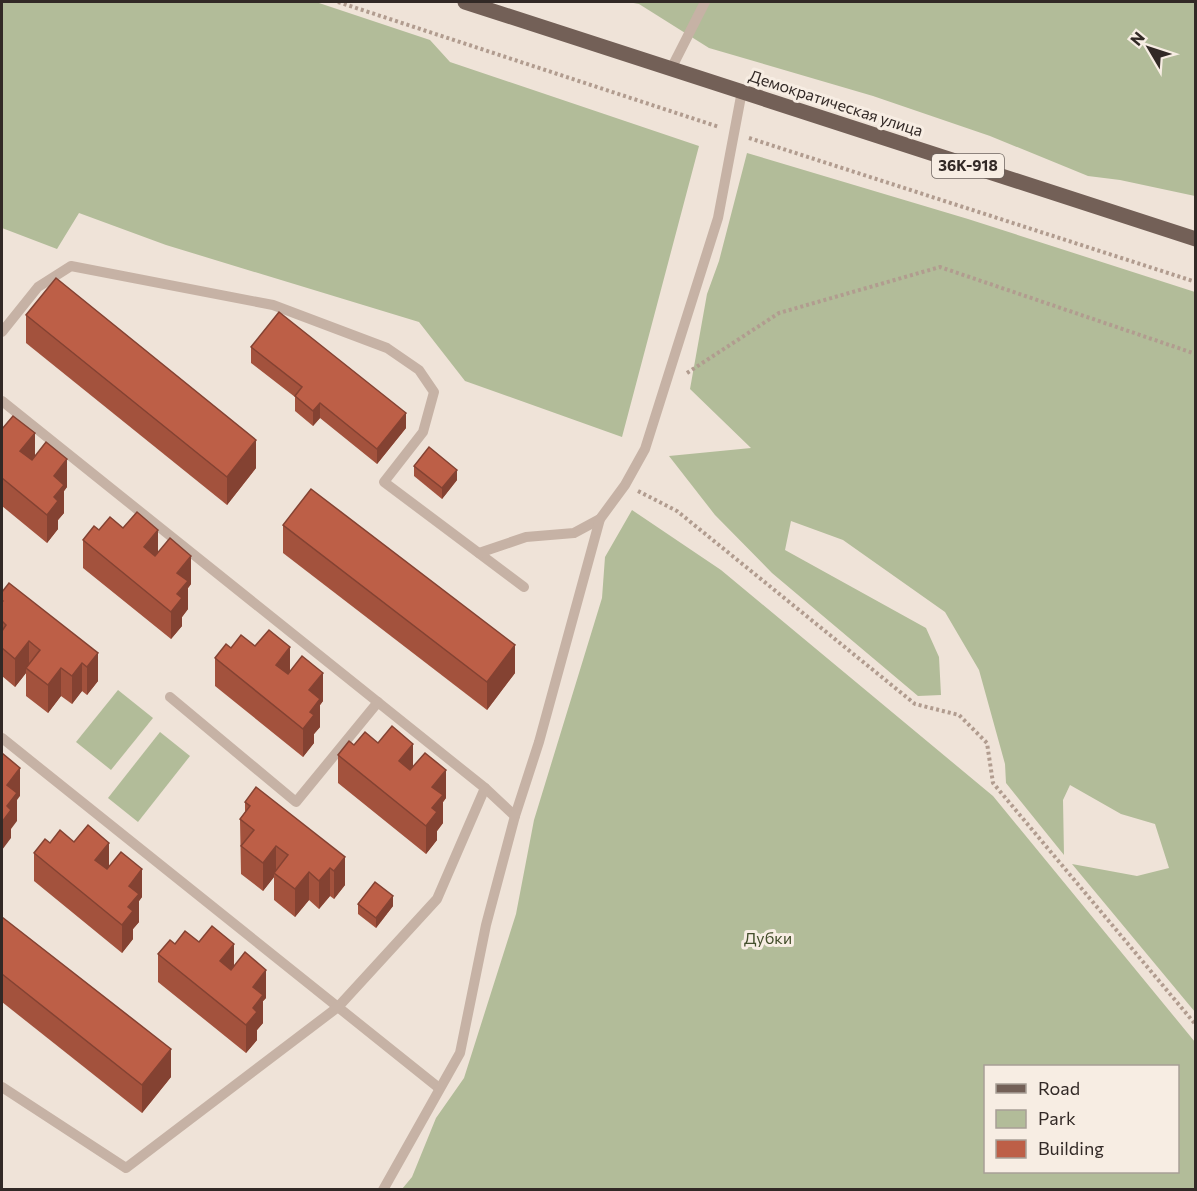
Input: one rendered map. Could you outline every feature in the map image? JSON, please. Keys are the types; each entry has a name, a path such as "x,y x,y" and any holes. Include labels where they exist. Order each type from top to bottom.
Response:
{"main road":[{"name":"Демократическая улица","path":"465,2 1196,239"}],"lane":[{"path":"671,69 705,2"},
{"path":"383,1190 460,1053 486,925 600,519 625,485 645,449 718,218 742,91"},
{"path":"2,332 38,287 71,266 273,305 387,348 419,370 434,392 423,432 384,482 524,587"},
{"path":"2,401 485,788 515,816"},
{"path":"479,553 526,537 574,533 600,519"},
{"path":"170,697 296,802 378,702"},
{"path":"2,738 439,1088"},
{"path":"2,1087 126,1168 338,1007 437,899 485,788"}],"path":[{"path":"338,2 680,112 781,149 1196,282"},
{"path":"664,389 779,313 940,267 1196,354"},
{"path":"625,485 677,511 915,704 959,715 987,742 993,783 1196,1025"}],"green space":[{"path":"2,2 316,2 430,40 450,62 699,146 622,437 465,381 419,322 166,245 79,213 57,249 2,228"},
{"path":"628,2 1195,2 1195,196 1120,180 1088,176 990,136 873,96 709,48 639,4"},
{"path":"747,153 968,219 1195,292 1195,1012 1072,864 1137,876 1169,868 1155,824 1121,814 1070,785 1063,800 1064,855 1006,783 1005,764 979,670 945,612 843,540 791,521 785,550 926,628 939,657 941,695 918,696 772,573 715,515 669,456 751,448 690,389 707,294 719,261"},
{"name":"Дубки","path":"632,510 721,570 993,796 1195,1042 1195,1189 402,1189 412,1177 436,1118 464,1078 516,914 534,820 602,598 605,557"},
{"path":"118,690 153,718 111,770 76,742"},
{"path":"160,732 190,756 138,822 108,798"}],"building":[{"path":"56,278 256,440 227,477 26,315"},
{"path":"279,312 406,413 377,449 320,403 313,411 295,396 302,387 251,347"},
{"path":"13,416 35,433 20,451 32,460 46,442 67,459 54,476 64,485 54,497 58,501 47,515 2,478 2,429"},
{"path":"429,447 457,470 442,488 414,466"},
{"path":"311,489 515,645 487,682 283,525"},
{"path":"137,512 158,530 144,547 155,556 170,538 191,556 177,573 188,581 177,594 182,598 171,612 83,540 94,526 99,530 110,517 123,528"},
{"path":"9,583 98,653 87,667 82,663 72,676 61,668 48,685 26,668 40,650 29,641 15,659 2,648 2,631 6,625 2,621 2,592"},
{"path":"269,630 290,647 276,665 288,674 302,656 323,673 309,690 320,699 310,712 314,715 303,729 215,658 226,644 231,648 241,635 255,646"},
{"path":"392,726 413,744 399,761 410,770 425,753 446,770 432,787 443,795 432,808 437,812 426,826 338,755 349,741 354,745 365,732 378,743"},
{"path":"2,753 20,768 7,785 17,793 7,806 11,810 2,822"},
{"path":"256,787 345,857 334,871 330,868 319,881 309,872 295,889 274,873 288,855 276,846 263,863 241,846 254,830 240,819 250,806 245,802"},
{"path":"88,825 109,843 95,860 107,869 121,852 142,869 129,886 139,894 128,907 133,911 122,925 34,853 45,839 50,843 60,830 74,842"},
{"path":"375,882 393,896 376,918 358,904"},
{"path":"2,917 171,1049 142,1085 2,974"},
{"path":"212,926 234,944 220,961 231,970 245,952 266,970 253,987 263,995 253,1008 257,1012 246,1025 158,954 170,940 175,944 185,931 199,942"}]}
